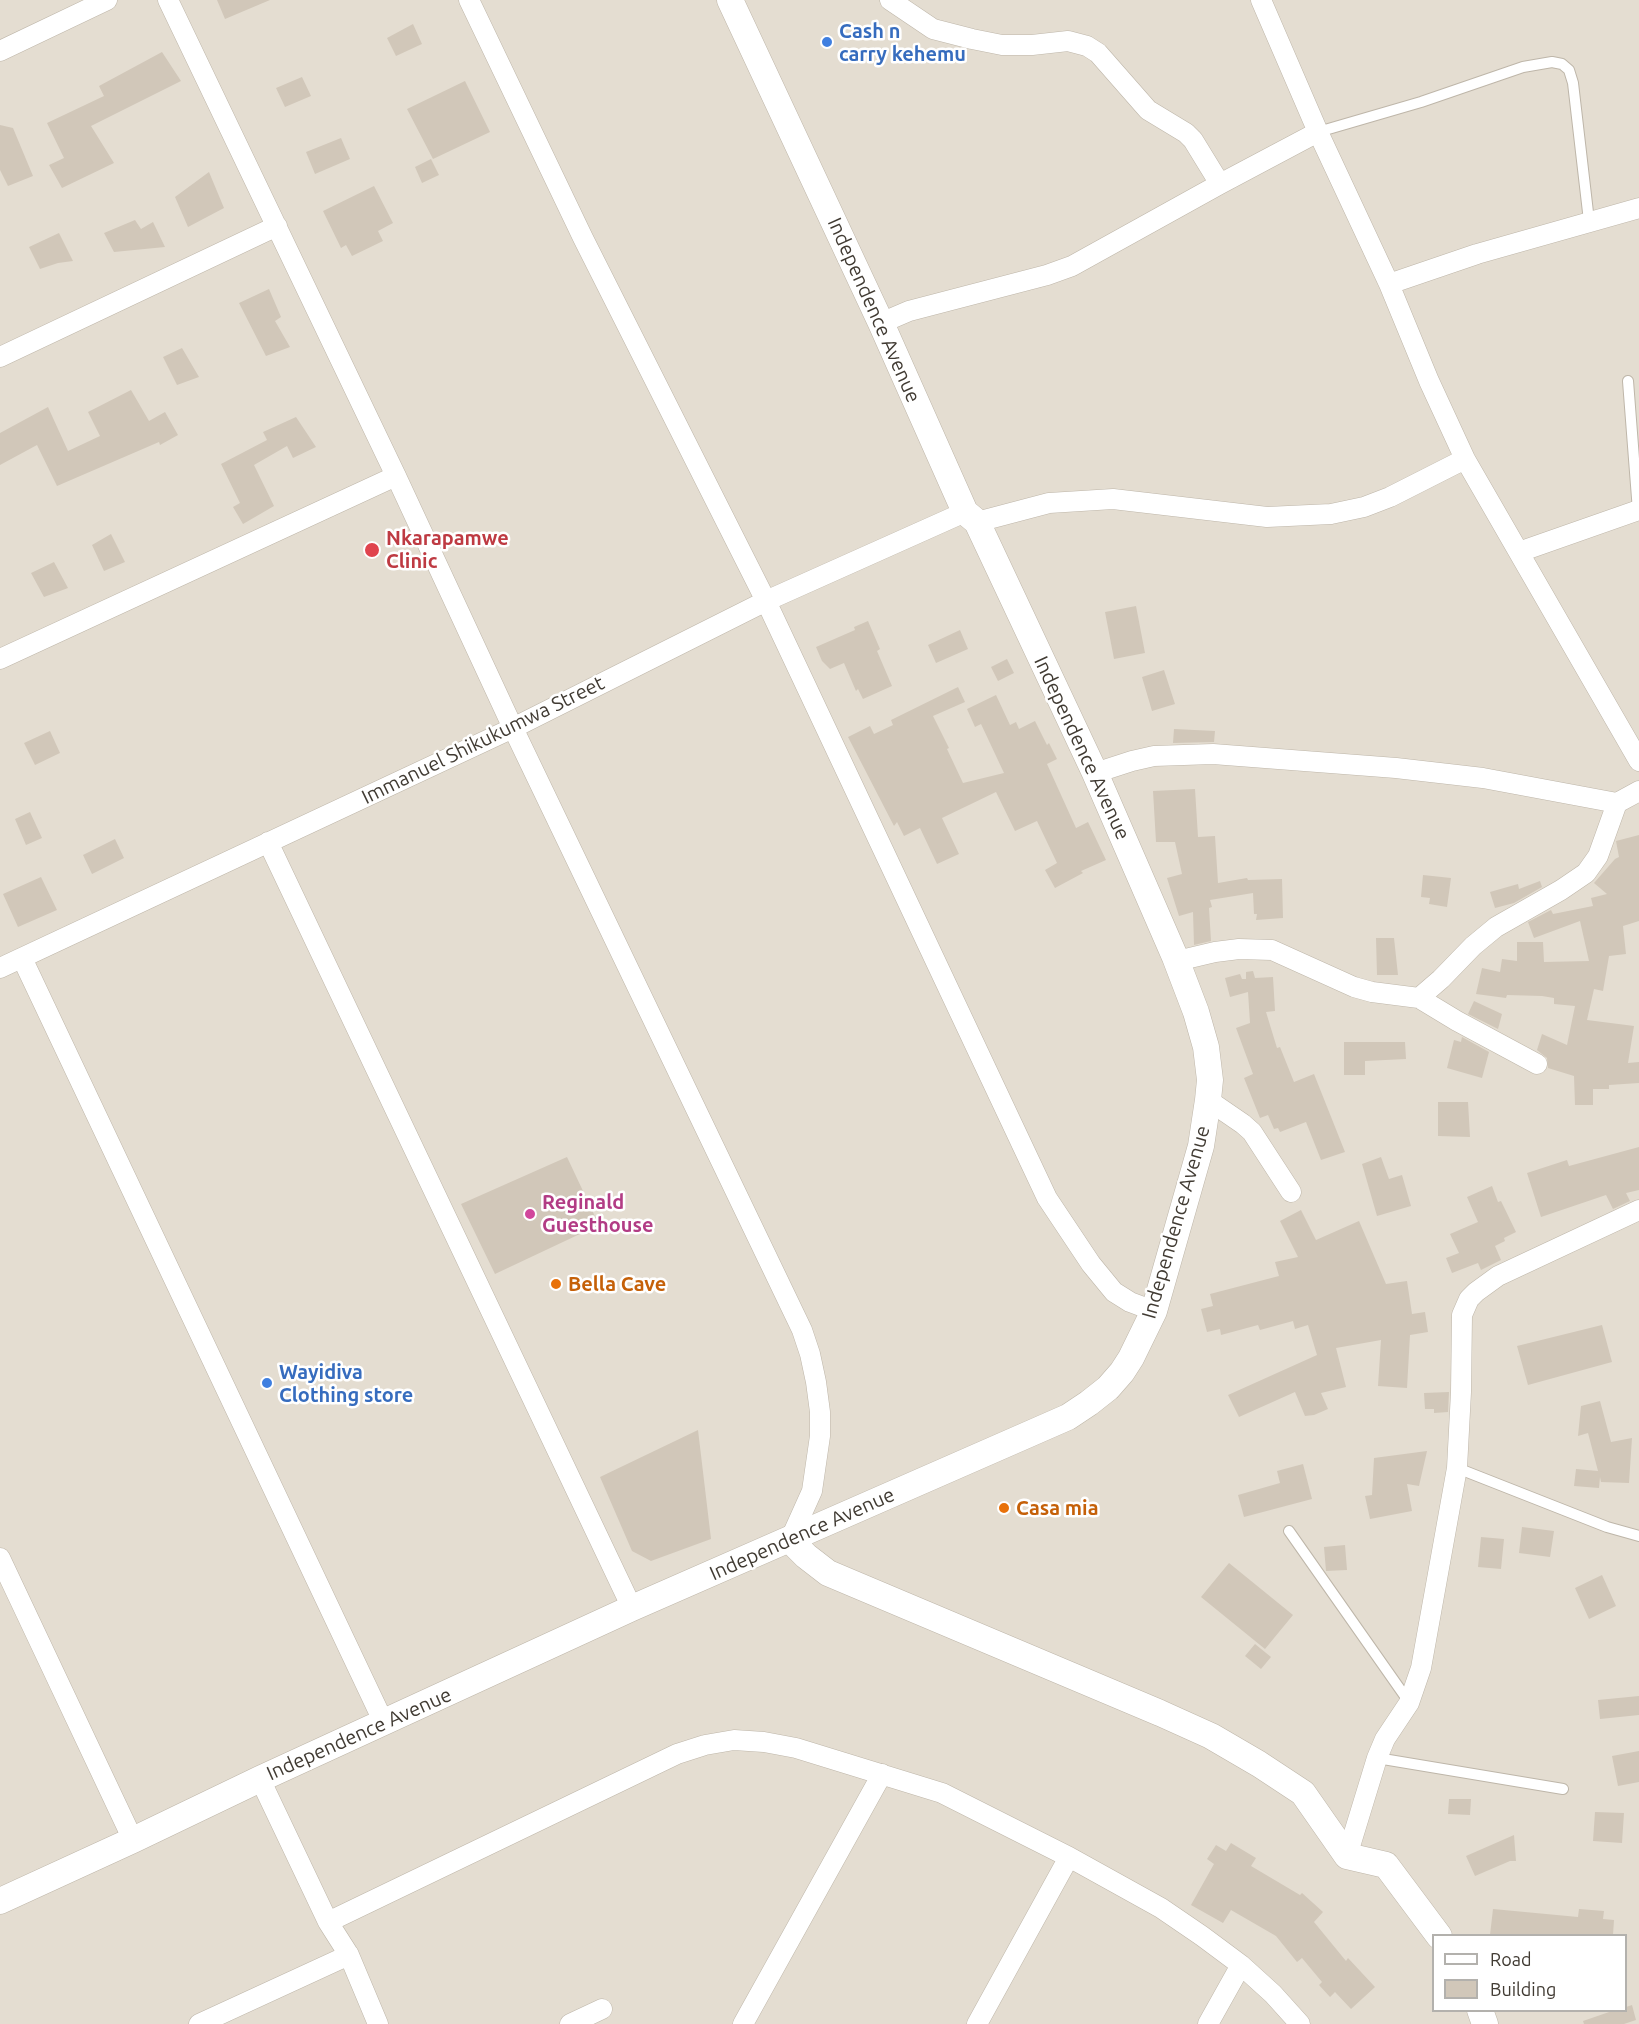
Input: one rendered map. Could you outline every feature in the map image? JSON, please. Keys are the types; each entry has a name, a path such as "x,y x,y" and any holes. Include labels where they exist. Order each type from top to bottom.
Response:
{"street":[{"path":"0,51 107,0"},
{"path":"168,0 396,476 513,728 802,1330 816,1382 820,1436 812,1491 790,1540 828,1573 1160,1713 1211,1736 1259,1764 1303,1793 1347,1856 1386,1864 1438,1934"},
{"path":"469,0 583,238 766,601 1047,1198 1091,1264 1114,1292 1130,1302 1154,1311"},
{"name":"Independence Avenue","path":"0,1901 632,1608 1068,1417 1108,1388 1122,1372 1154,1311 1201,1146 1208,1100 1206,1047 1196,1012 1177,961 1095,773 971,517 730,0"},
{"path":"891,0 933,29 972,39 1002,45 1032,45 1068,41 1087,46 1098,53 1148,110 1186,133 1193,140 1220,184"},
{"path":"1261,0 1465,459 1519,552 1632,735 1639,761"},
{"path":"881,323 909,310 1047,275 1072,266 1318,132"},
{"path":"1389,284 1477,254 1639,208"},
{"path":"0,357 277,226"},
{"name":"Immanuel Shikukumwa Street","path":"0,968 513,728 766,601 971,517 1049,503 1113,500 1267,517 1331,514 1364,507 1390,497 1465,459"},
{"path":"0,659 396,476"},
{"path":"1519,552 1639,510"},
{"path":"1095,773 1132,760 1154,756 1213,754 1396,768 1484,778 1521,783 1617,803 1639,791"},
{"path":"1419,998 1496,927 1586,873 1598,856 1617,803"},
{"path":"268,842 632,1608"},
{"path":"1177,961 1215,952 1272,950 1354,987 1371,992 1419,998 1537,1064"},
{"path":"22,958 384,1723"},
{"path":"1208,1100 1252,1132 1292,1192"},
{"path":"1347,1856 1377,1758 1385,1739 1409,1703 1421,1668 1457,1468 1461,1392 1460,1331 1462,1315 1469,1299 1485,1283 1498,1276 1639,1210"},
{"path":"0,1558 133,1840"},
{"path":"328,1922 677,1754 705,1745 734,1740 764,1742 796,1748 942,1793 1069,1857 1161,1908 1241,1965 1273,1994 1300,2024"},
{"path":"743,2024 882,1774"},
{"path":"260,1779 328,1922 348,1955 378,2024"},
{"path":"977,2024 1069,1857"},
{"path":"199,2024 348,1955"},
{"path":"1208,2024 1241,1965"},
{"path":"570,2024 602,2009"}],"lane":[{"path":"1318,132 1421,102 1523,67 1552,62 1562,64 1569,70 1573,82 1589,221"},
{"path":"1628,381 1639,510"},
{"path":"1457,1468 1606,1527 1639,1536"},
{"path":"1289,1531 1409,1703"},
{"path":"1377,1758 1563,1789"}],"shaded area":[{"path":"0,0 1639,0 1639,2024 0,2024"}],"building":[{"path":"217,0 270,0 225,19"},
{"path":"413,24 422,44 396,56 387,38"},
{"path":"162,52 181,81 91,126 114,163 62,188 49,165 64,158 47,123 104,96 99,86"},
{"path":"302,77 311,96 285,107 276,88"},
{"path":"465,81 490,132 433,159 407,109"},
{"path":"0,125 13,128 33,176 8,186 0,170"},
{"path":"341,138 350,159 315,174 306,152"},
{"path":"431,159 439,175 422,183 415,167"},
{"path":"209,172 224,208 188,227 175,197"},
{"path":"374,186 393,223 378,231 383,241 352,256 346,245 341,248 323,211"},
{"path":"135,220 141,229 153,222 165,247 114,252 104,233"},
{"path":"59,233 73,261 40,269 29,247"},
{"path":"269,289 281,317 275,321 290,347 266,356 239,303"},
{"path":"182,348 199,377 177,385 163,357"},
{"path":"131,390 149,421 165,412 178,435 160,445 159,442 57,486 37,445 0,465 0,433 48,407 68,451 100,436 88,412"},
{"path":"296,417 316,447 293,458 287,446 254,465 274,506 243,524 233,507 240,503 221,464 267,440 263,432"},
{"path":"111,534 125,562 104,571 92,545"},
{"path":"54,562 68,588 44,597 31,573"},
{"path":"1136,606 1145,653 1114,659 1105,612"},
{"path":"868,621 880,649 877,651 892,686 863,699 858,689 856,691 844,663 830,669 822,661 816,647 855,630 854,627"},
{"path":"960,630 968,649 936,663 928,645"},
{"path":"1007,659 1014,673 998,681 991,667"},
{"path":"1164,670 1175,704 1152,711 1142,677"},
{"path":"958,687 965,702 933,716 963,783 1004,773 981,724 975,727 967,709 996,695 1010,725 1016,722 1019,729 1035,721 1057,759 1047,764 1076,828 1088,822 1106,860 1081,871 1083,873 1055,888 1045,870 1057,863 1037,821 1015,831 996,792 942,818 959,854 937,864 920,828 904,836 897,822 894,826 848,737 870,726 874,734 893,725 891,720"},
{"path":"1174,729 1215,731 1214,742 1173,743"},
{"path":"50,731 60,753 35,765 24,743"},
{"path":"1195,789 1198,837 1215,836 1218,883 1247,878 1248,880 1282,879 1283,918 1256,920 1253,893 1210,900 1212,907 1209,908 1211,941 1194,945 1193,912 1179,916 1167,878 1182,874 1175,842 1156,842 1153,791"},
{"path":"30,812 42,838 26,845 15,819"},
{"path":"1639,835 1639,921 1623,926 1626,954 1609,956 1603,991 1594,989 1587,1020 1634,1026 1628,1063 1639,1062 1639,1083 1609,1085 1609,1089 1593,1089 1593,1105 1575,1105 1574,1076 1548,1068 1547,1058 1537,1050 1542,1034 1567,1045 1575,1006 1554,1004 1554,998 1542,996 1507,995 1506,998 1476,994 1482,968 1500,972 1502,959 1517,961 1517,942 1543,942 1544,962 1589,961 1580,921 1534,938 1528,922 1551,910 1553,914 1593,906 1591,898 1607,894 1594,883 1619,857 1616,841"},
{"path":"115,839 124,858 92,874 83,855"},
{"path":"1423,875 1451,878 1447,907 1429,904 1430,898 1421,897"},
{"path":"41,877 57,910 18,927 3,894"},
{"path":"1540,881 1542,887 1514,903 1495,908 1490,892 1518,884 1519,889"},
{"path":"1376,938 1394,938 1398,975 1377,975"},
{"path":"1253,971 1255,978 1273,977 1275,1011 1266,1012 1277,1048 1280,1047 1294,1082 1314,1074 1345,1152 1321,1160 1306,1122 1280,1132 1278,1128 1274,1129 1268,1115 1260,1118 1244,1078 1253,1074 1236,1028 1250,1023 1248,992 1230,997 1225,978 1240,974 1242,979 1246,979 1246,972"},
{"path":"1474,1001 1502,1014 1498,1029 1468,1014"},
{"path":"1462,1037 1489,1052 1482,1078 1447,1068 1454,1040 1461,1042"},
{"path":"1344,1042 1405,1042 1406,1059 1365,1061 1365,1075 1344,1075"},
{"path":"1438,1102 1468,1102 1470,1137 1438,1136"},
{"path":"1639,1147 1639,1190 1626,1193 1630,1201 1613,1209 1606,1195 1541,1217 1527,1173 1567,1160 1569,1166"},
{"name":"Reginald Guesthouse","path":"567,1157 599,1225 495,1274 461,1204"},
{"path":"1381,1157 1389,1179 1402,1175 1411,1206 1377,1216 1362,1164"},
{"path":"1492,1186 1498,1202 1501,1201 1516,1232 1495,1246 1501,1260 1481,1270 1478,1263 1452,1273 1446,1258 1459,1253 1450,1234 1478,1222 1467,1197"},
{"path":"1301,1210 1316,1240 1359,1221 1386,1284 1407,1281 1412,1314 1425,1312 1428,1332 1410,1335 1407,1388 1378,1386 1381,1340 1336,1348 1346,1387 1321,1393 1328,1409 1305,1416 1295,1392 1239,1417 1228,1395 1317,1355 1308,1325 1295,1329 1293,1321 1260,1330 1258,1325 1221,1335 1220,1329 1207,1332 1201,1309 1213,1306 1210,1294 1279,1276 1275,1262 1298,1257 1280,1221"},
{"path":"1602,1325 1612,1362 1528,1385 1517,1346"},
{"path":"1449,1392 1448,1412 1434,1413 1434,1409 1425,1409 1424,1393"},
{"path":"1600,1401 1611,1442 1632,1438 1629,1483 1601,1482 1600,1477 1599,1488 1574,1486 1576,1469 1598,1471 1588,1433 1578,1436 1581,1406"},
{"path":"698,1430 711,1539 651,1561 632,1551 600,1477"},
{"path":"1427,1451 1419,1486 1407,1484 1412,1511 1370,1519 1365,1496 1372,1495 1374,1458"},
{"path":"1303,1464 1312,1499 1244,1517 1238,1495 1280,1483 1277,1471"},
{"path":"1522,1527 1554,1531 1550,1557 1519,1553"},
{"path":"1481,1537 1504,1539 1501,1569 1478,1567"},
{"path":"1345,1545 1347,1570 1326,1571 1324,1547"},
{"path":"1229,1563 1293,1615 1265,1649 1201,1597"},
{"path":"1602,1575 1616,1606 1589,1619 1575,1588"},
{"path":"1255,1644 1271,1657 1261,1669 1245,1656"},
{"path":"1639,1696 1639,1715 1600,1719 1598,1700"},
{"path":"1639,1751 1639,1782 1618,1786 1612,1756"},
{"path":"1449,1799 1471,1799 1470,1815 1448,1814"},
{"path":"1595,1812 1624,1813 1622,1843 1593,1841"},
{"path":"1514,1835 1516,1861 1510,1861 1475,1876 1466,1856"},
{"path":"1231,1843 1256,1858 1251,1866 1300,1895 1302,1893 1323,1912 1314,1922 1346,1961 1348,1958 1375,1987 1351,2009 1335,1992 1330,1997 1319,1985 1322,1982 1302,1958 1297,1962 1276,1936 1231,1910 1223,1923 1191,1905 1214,1864 1207,1859 1216,1845 1226,1851"},
{"path":"1493,1909 1578,1917 1579,1909 1604,1911 1603,1919 1614,1920 1613,1934 1490,1934"},
{"path":"1632,2005 1636,2020 1624,2024 1584,2024 1583,2021 1609,2012 1627,2012 1627,2007"}],"place":[{"name":"Cash n carry kehemu","path":"827,42"},
{"name":"Nkarapamwe Clinic","path":"372,550"},
{"name":"Reginald Guesthouse","path":"530,1214"},
{"name":"Bella Cave","path":"556,1284"},
{"name":"Wayidiva Clothing store","path":"267,1383"},
{"name":"Casa mia","path":"1004,1508"}]}
